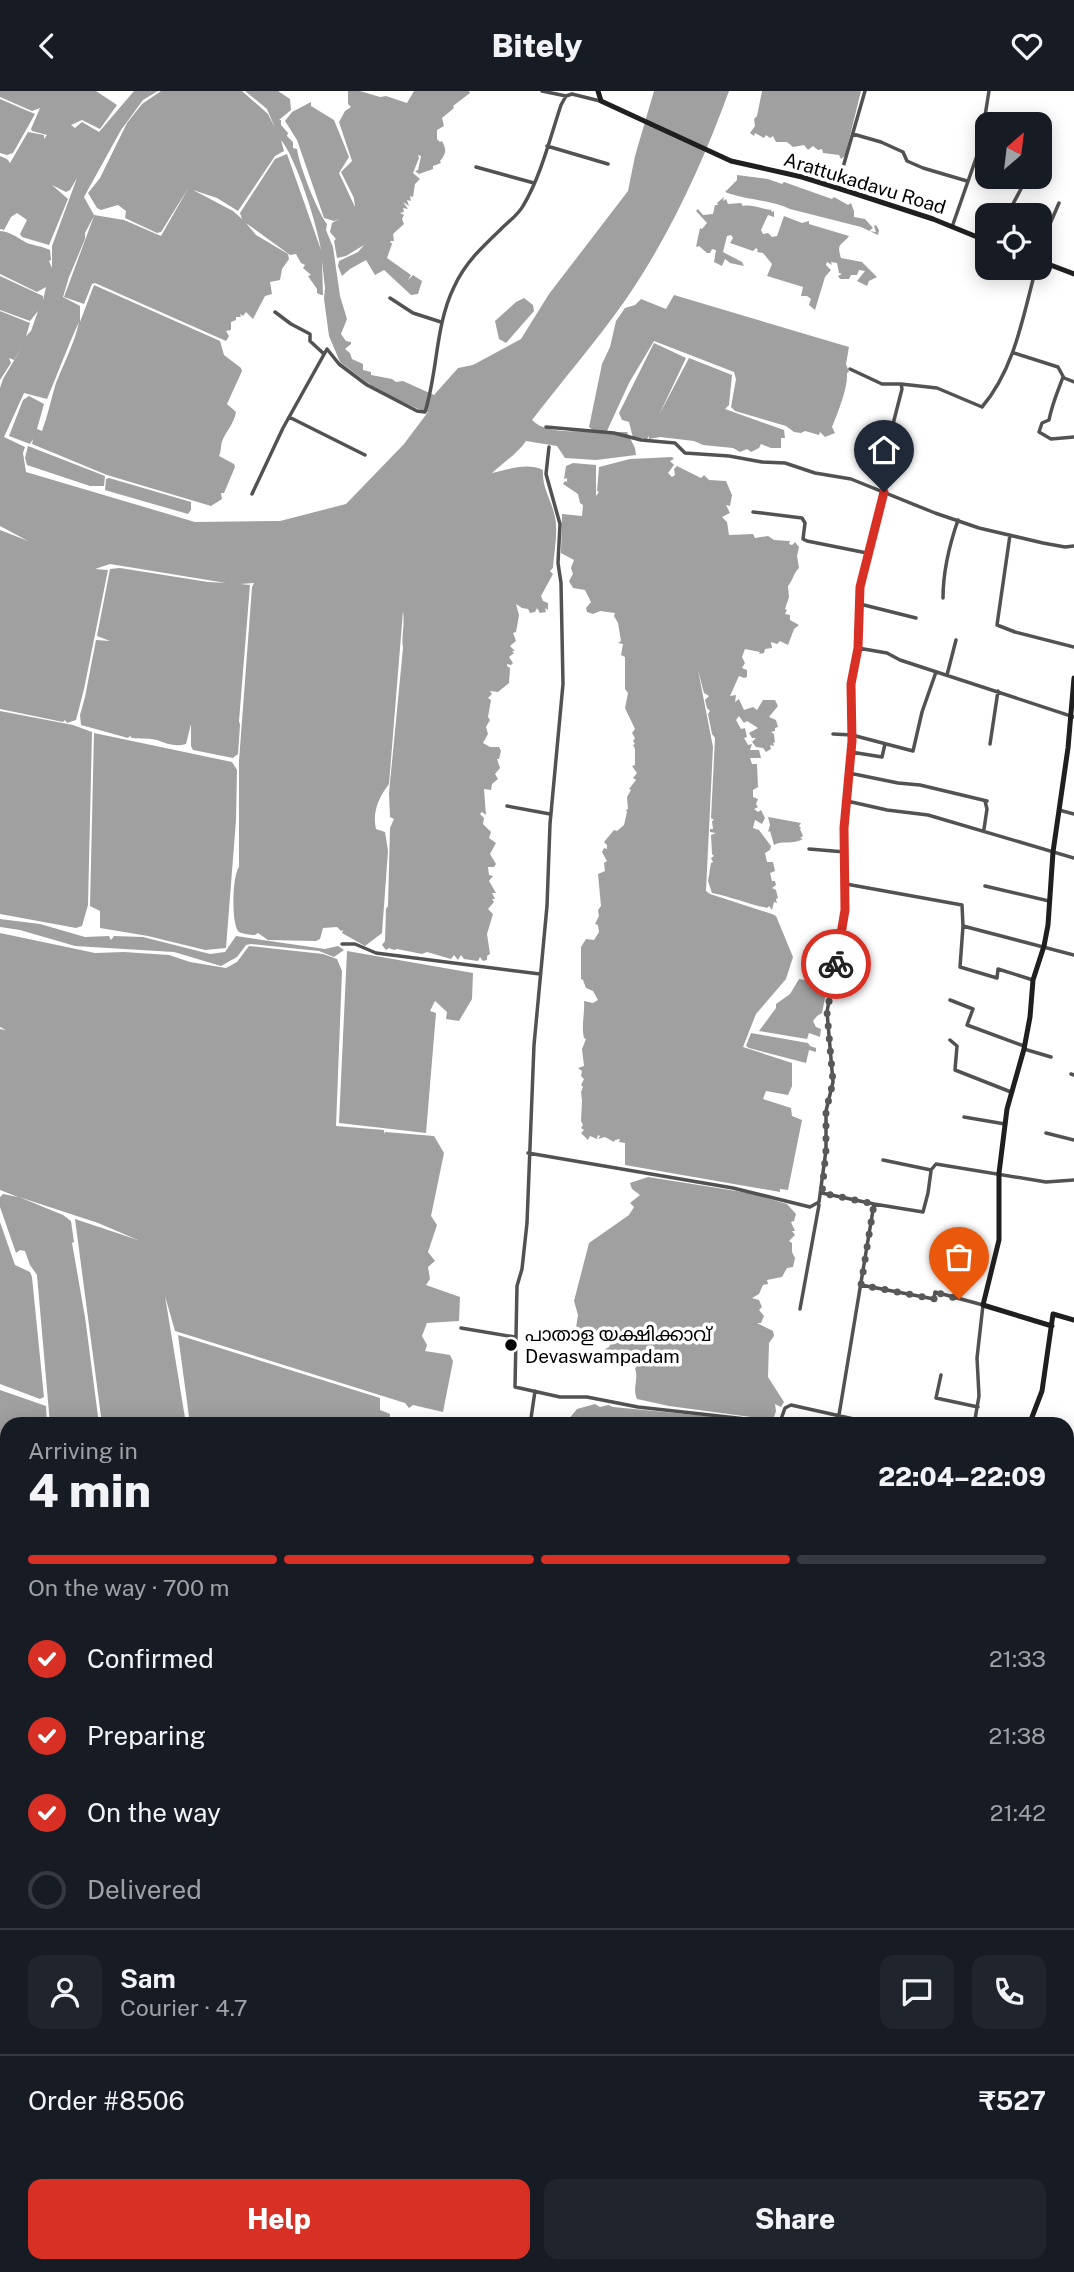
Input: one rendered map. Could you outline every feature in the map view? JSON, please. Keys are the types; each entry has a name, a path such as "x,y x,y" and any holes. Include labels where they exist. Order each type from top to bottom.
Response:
{"street":[{"path":"542,91 601,101 598,91"},
{"path":"837,188 865,91"},
{"path":"952,226 983,135 989,91"},
{"path":"252,494 327,349 330,349 339,364 367,385 417,411 425,412 432,390 442,322 453,288 471,258 523,207 566,96"},
{"name":"Arattukadavu Road","path":"601,101 731,161 802,177 975,236"},
{"path":"853,134 903,152 907,161 930,171 967,181"},
{"path":"547,146 608,165"},
{"path":"476,167 534,183"},
{"path":"1052,219 1059,203"},
{"path":"1052,266 1074,274"},
{"path":"850,369 882,384 937,388 982,407 991,397 1014,353 1033,280"},
{"path":"390,299 413,313 442,322"},
{"path":"275,313 310,334 310,341 324,353"},
{"path":"1014,353 1058,367 1063,377 1074,382"},
{"path":"1063,377 1052,402 1049,419 1042,423 1039,432 1051,439 1074,437"},
{"path":"892,428 901,384"},
{"path":"289,418 365,455"},
{"path":"546,427 614,432 641,440 675,443 685,453 785,463 816,473 851,479 979,528 1065,547 1074,546"},
{"path":"549,447 546,474 560,524 558,563 564,640 562,700 540,974 528,1153 527,1216 522,1269 517,1286 515,1387 560,1397 587,1397 638,1407 727,1417"},
{"path":"800,1309 822,1193 826,1111 833,1082 827,1012 845,910 846,801 852,735 851,684 858,648 860,587 884,492"},
{"path":"753,512 802,518 805,523 803,539 867,553"},
{"path":"943,598 947,558 958,520"},
{"path":"1010,535 997,625 1074,647"},
{"path":"859,604 915,618"},
{"path":"947,675 956,640"},
{"path":"858,648 887,653 900,660 1072,716"},
{"path":"833,734 852,735 913,751 922,712 936,672"},
{"path":"976,1417 979,1375 977,1358 983,1305 999,1240 999,1173 1005,1124 1024,1048 1033,980 1044,946 1058,810 1072,716 1074,678"},
{"path":"990,744 998,691"},
{"path":"851,752 882,757 885,744"},
{"path":"849,773 920,785 986,801 984,830"},
{"path":"846,801 929,815 1074,858"},
{"path":"507,806 551,814"},
{"path":"1058,810 1074,814"},
{"path":"809,849 845,852"},
{"path":"846,884 962,905 960,967 997,978 998,969 1033,980"},
{"path":"985,886 1049,901"},
{"path":"963,926 1074,955"},
{"path":"342,944 355,944 376,953 540,974"},
{"path":"950,1000 972,1009 967,1025 1051,1057"},
{"path":"950,1040 957,1047 955,1070 1012,1092"},
{"path":"964,1117 1005,1124"},
{"path":"1046,1133 1074,1140"},
{"path":"528,1153 733,1188 810,1207 819,1202"},
{"path":"883,1160 931,1170"},
{"path":"822,1193 923,1212 931,1170 936,1164 1046,1182 1074,1180"},
{"path":"839,1415 874,1204"},
{"path":"861,1285 934,1299 935,1292 1052,1326"},
{"path":"1032,1417 1042,1391 1053,1314 1074,1319"},
{"path":"461,1328 515,1337"},
{"path":"941,1375 936,1398 978,1407"},
{"path":"531,1417 534,1391"},
{"path":"783,1417 785,1408 791,1405 851,1417"}],"shaded area":[{"path":"0,91 96,91 117,105 100,129 82,120 71,125 75,128 82,122 99,132 134,91 158,91 143,100 121,130 84,197 94,215 124,220 161,236 189,187 161,232 157,233 125,218 126,211 118,205 101,210 97,208 88,193 100,178 127,123 142,104 161,91 242,91 268,114 275,128 267,109 245,91 278,91 290,99 291,110 279,120 293,142 293,148 297,149 309,188 327,224 326,230 333,247 340,296 347,319 341,334 346,341 351,342 345,349 352,359 363,364 363,370 371,372 371,375 396,382 403,381 434,395 458,368 473,365 521,339 549,294 628,191 654,91 729,91 696,173 656,252 613,317 532,420 553,430 594,431 589,427 602,364 610,347 616,321 625,308 635,305 641,299 666,309 674,295 849,347 846,364 849,372 832,427 835,433 825,437 820,432 819,435 805,431 794,432 786,426 735,411 731,407 736,379 734,372 654,341 629,383 607,431 600,432 627,432 636,455 596,460 565,458 557,446 526,441 492,473 524,467 543,470 556,533 553,568 550,571 553,574 541,596 543,601 548,603 548,610 545,608 546,612 540,613 537,608 530,613 528,609 516,604 519,615 516,632 513,633 516,641 510,646 515,651 512,651 514,653 509,657 513,663 507,664 510,668 509,683 498,692 490,691 492,694 488,698 491,700 488,717 490,720 486,727 488,734 483,743 490,747 499,747 501,751 497,759 500,768 495,774 498,779 492,784 491,790 484,789 486,815 482,812 480,814 484,818 483,824 491,832 489,838 496,843 490,854 496,864 494,867 488,867 489,875 493,876 489,881 496,893 492,893 495,899 492,899 494,902 488,909 493,914 487,934 490,954 487,960 483,961 480,957 478,961 464,959 461,955 458,960 454,955 451,959 427,952 422,954 389,948 386,950 382,945 385,941 388,906 390,828 394,819 390,817 389,793 403,648 403,611 389,784 379,799 375,817 376,829 385,832 388,851 382,933 365,946 342,933 343,930 337,927 323,928 320,939 316,941 268,940 258,933 241,933 236,928 233,901 239,867 239,761 254,583 240,584 250,585 238,754 233,758 193,750 191,724 186,744 175,745 154,739 128,738 81,725 80,715 96,640 110,641 97,636 110,569 120,568 226,583 110,564 95,569 108,570 76,720 67,723 65,720 63,722 0,709 0,530 28,541 0,526 0,388 22,347 14,360 9,358 11,363 0,380 0,311 30,323 26,336 31,331 38,311 30,321 0,310 0,276 43,296 43,300 46,287 37,292 0,274 0,231 50,250 49,261 52,268 52,246 77,178 66,192 52,185 68,199 49,245 22,237 20,234 27,220 17,213 11,217 4,230 0,229 0,156 10,163 28,132 44,135 44,139 47,135 31,129 40,108 32,111 0,97","holes":["281,140 305,192 321,250 287,154 275,159 240,213 242,219 233,211 193,190 217,198 238,211 275,156 284,151","94,216 64,297 84,304 92,284 95,283 226,341 229,336 226,331 231,330 231,322 236,320 236,317 241,317 240,314 243,316 246,312 253,319 265,296 272,294 270,282 280,280 282,269 289,259 288,254 256,235 246,223 290,255 296,254 305,265 303,268 311,275 308,276 317,293 321,295 322,261 329,336 340,362 377,390 428,412 404,444 346,504 280,521 195,522 26,472 23,453 25,447 4,437 24,393 47,399 79,322 56,383 42,431 37,429 44,404 29,396 23,400 9,436 30,444 33,439 32,444 107,475 211,506 222,499 221,493 224,493 235,467 219,456 222,441 236,412 227,404 242,371 224,355 220,341 94,285 80,322 80,306 63,297 85,233"]},
{"path":"348,91 386,96 407,103 414,91 470,93 442,118 444,126 437,130 437,139 442,141 445,149 441,163 419,174 415,171 418,170 421,156 418,155 413,173 420,179 415,184 413,197 410,196 411,201 407,200 409,206 403,202 408,209 403,208 404,212 400,213 404,215 404,224 393,234 394,241 390,241 392,244 387,258 411,275 408,280 413,275 422,281 418,294 411,295 384,270 375,275 366,260 342,276 339,261 358,252 364,245 346,256 337,258 334,241 336,239 330,232 332,223 339,219 334,221 324,218 297,140 285,121 292,112 311,102 311,106 334,120 349,157 339,173 355,207 354,198 341,172 352,161 339,122 345,111 351,107 348,104"},
{"path":"762,91 861,91 845,156 841,159 839,155 823,153 822,149 818,150 813,146 808,150 804,145 793,147 787,142 776,142 773,136 770,138 766,135 764,138 750,133 755,126 754,119"},
{"path":"0,99 35,114 13,153 7,155 0,153"},
{"path":"737,175 768,179 782,184 784,182 832,199 834,197 848,205 851,203 854,217 865,219 873,228 869,231 725,192 737,180"},
{"path":"724,197 723,201 726,199 728,204 741,203 743,206 774,211 774,217 768,215 761,230 763,234 768,233 772,237 777,236 784,216 802,223 809,221 809,224 849,236 839,247 841,258 862,262 877,277 869,281 867,286 857,281 865,271 859,270 857,275 851,275 849,279 840,279 838,276 842,274 839,273 837,263 831,262 832,265 827,262 826,265 831,270 825,277 815,310 809,305 811,299 801,296 803,287 767,276 772,264 763,253 757,252 756,248 753,251 730,243 733,238 731,235 727,236 723,252 742,262 744,266 725,259 722,266 714,262 716,250 712,249 707,253 699,246 696,247 700,228 707,223 696,211 698,209 703,215 713,214 715,205"},
{"path":"876,225 879,230 878,235 870,231 876,232"},
{"path":"524,298 533,305 534,311 506,343 499,339 495,321"},
{"path":"654,343 686,358 659,415 689,358 732,375 729,405 725,409 784,430 785,438 781,438 781,448 761,444 751,452 747,449 740,452 733,448 703,445 694,441 660,437 649,439 649,436 647,439 633,438 629,422 622,420 619,413"},
{"path":"28,446 105,476 104,486 90,486 27,465 25,458"},
{"path":"630,459 674,459 670,461 674,465 668,473 672,477 677,466 701,478 704,475 709,480 726,481 732,495 730,506 726,505 730,513 722,517 727,522 729,535 753,534 755,538 768,536 774,540 790,541 789,544 792,545 795,542 799,547 799,568 788,586 789,597 785,614 790,615 790,620 799,625 794,629 788,645 780,641 777,644 771,642 772,648 759,654 760,652 745,649 742,657 745,663 742,668 747,670 747,677 739,676 730,696 736,695 735,702 739,699 744,710 753,707 757,710 763,700 775,700 778,706 769,717 776,720 778,727 771,732 774,734 775,743 773,742 774,746 770,745 771,749 766,752 763,748 756,747 752,742 756,738 752,738 749,733 758,728 747,721 744,723 739,716 736,720 741,729 745,728 747,737 744,738 748,745 752,744 750,750 759,750 761,758 750,758 752,764 757,764 758,787 753,790 753,797 758,799 758,807 754,809 758,812 761,810 765,818 762,824 755,820 753,828 759,830 771,846 765,853 767,862 773,862 775,871 770,873 776,885 772,888 776,890 778,898 772,910 769,906 767,908 712,893 708,881 713,862 711,858 714,856 711,835 716,833 710,832 714,820 711,818 715,738 705,700 709,696 704,693 698,670 713,747 706,891 776,916 793,957 786,979 756,1014 743,1047 792,1063 792,1086 788,1095 766,1091 763,1099 791,1108 792,1116 802,1120 788,1190 780,1189 780,1192 625,1165 625,1143 619,1142 620,1139 614,1142 605,1137 598,1139 598,1135 597,1139 590,1136 588,1140 581,1133 584,1130 581,1128 581,1085 584,1079 578,1068 584,1066 584,1001 593,1003 598,1000 581,979 581,947 586,939 594,940 599,932 598,925 595,924 601,906 598,874 605,871 604,863 607,861 602,852 604,848 607,849 604,842 614,830 617,831 624,825 628,809 627,797 631,790 629,789 636,780 633,778 637,773 632,766 635,765 635,738 632,733 635,729 625,708 628,693 625,689 625,657 621,655 623,644 618,643 621,641 615,613 587,612 586,608 591,602 585,590 573,588 569,581 573,574 571,568 574,560 561,553 562,514 582,516 583,505 578,494 563,484 567,482 567,478 564,479 566,466 573,463 596,465 596,496 599,492 599,467"},
{"path":"106,479 191,502 191,510 188,514 105,490"},
{"path":"0,711 73,725 92,732 88,905 82,926 76,928 0,914"},
{"path":"94,733 232,762 237,770 226,948 205,950 100,928 100,911 90,906"},
{"path":"768,817 801,823 799,826 803,836 800,838 803,839 774,845 770,831 768,832"},
{"path":"0,919 40,924 85,937 109,936 111,940 114,936 143,937 210,954 225,952 236,936 325,949 338,946 344,950 334,957 319,951 251,944 246,945 237,957 221,966 174,952 75,946 0,927"},
{"path":"0,933 95,953 169,955 190,962 226,968 237,962 249,946 323,954 337,959 342,971 336,1126 384,1130 384,1134 434,1136 444,1153 431,1216 437,1225 428,1252 435,1261 428,1267 430,1279 426,1285 460,1297 459,1321 427,1323 422,1336 427,1345 425,1351 450,1355 453,1361 443,1412 413,1405 409,1408 405,1403 175,1331 165,1296 185,1417 101,1417 75,1219 138,1240 98,1223 19,1197 71,1221 72,1243 85,1317 98,1417 49,1417 37,1275 25,1251 16,1253 0,1207 0,1197 3,1194 18,1197 0,1190 0,1029 6,1030 0,1027"},
{"path":"347,951 473,973 472,999 459,1021 446,1019 447,1012 435,1001 430,1011 436,1013 426,1133 339,1123"},
{"path":"799,979 813,981 814,985 821,984 827,988 822,1013 813,1021 816,1027 821,1029 820,1037 809,1033 807,1039 759,1031 776,1008 776,1004 790,994"},
{"path":"751,1033 808,1043 816,1048 816,1052 809,1050 806,1063 749,1048 746,1046"},
{"path":"648,1177 749,1193 787,1204 796,1214 791,1222 795,1235 789,1241 792,1243 795,1258 793,1267 787,1268 782,1277 767,1280 768,1284 763,1285 759,1294 752,1298 759,1300 762,1307 759,1310 764,1316 761,1323 757,1323 773,1331 774,1336 769,1343 768,1377 784,1402 781,1407 775,1404 774,1417 751,1417 637,1399 635,1369 638,1363 616,1356 603,1356 602,1351 611,1343 605,1339 610,1329 604,1326 586,1336 575,1334 578,1315 574,1301 589,1243 629,1215 634,1207 630,1203 640,1195 632,1189 630,1183"},
{"path":"0,1222 15,1265 30,1272 32,1277 44,1397 40,1399 0,1384"},
{"path":"178,1335 380,1398 380,1410 390,1414 390,1417 189,1417"},
{"path":"0,1390 46,1406 47,1417 0,1417"},
{"path":"595,1404 600,1407 608,1405 717,1417 570,1417 577,1409"}],"way so far":[{"path":"836,964 827,1012 833,1082 826,1111 822,1193 874,1204 861,1285 934,1299 935,1292 959,1299"}],"place":[{"name":"പാതാള യക്ഷിക്കാവ് Devaswampadam","path":"511,1345"}],"route":[{"path":"836,964 845,910 844,828 852,741 851,684 858,648 860,587 884,492"}]}
